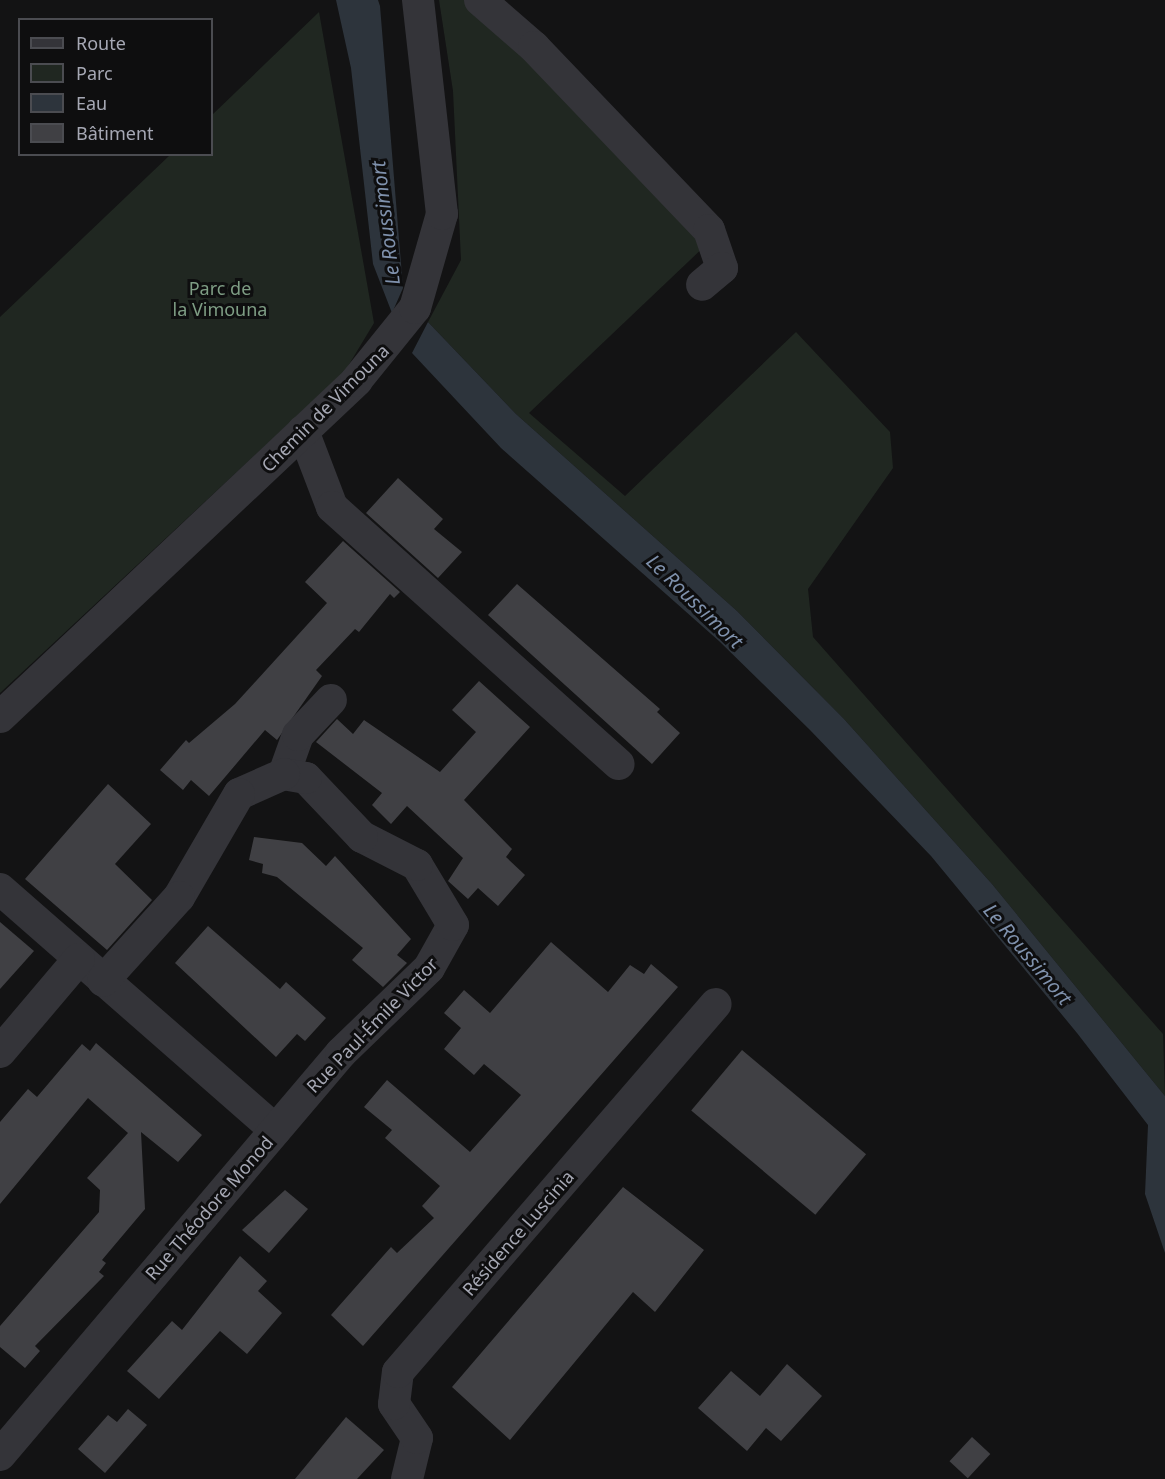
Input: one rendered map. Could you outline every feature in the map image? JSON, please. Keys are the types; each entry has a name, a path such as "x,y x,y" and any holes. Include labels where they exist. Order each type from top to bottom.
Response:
{"street":[{"name":"Chemin de Vimouna","path":"0,717 303,431 394,338 416,308 442,214 418,0"},
{"path":"480,0 534,47 709,230 722,268 702,285"},
{"path":"303,431 332,507 618,764"},
{"path":"103,981 179,897 240,794 284,774 298,735 331,700"},
{"name":"Rue Paul-Émile Victor","path":"275,1130 341,1053 429,968 453,925 417,865 362,837 306,778 284,774"},
{"name":"Rue Théodore Monod","path":"0,889 275,1130 0,1455"},
{"path":"0,1052 79,959"},
{"name":"Résidence Luscinia","path":"407,1479 417,1438 394,1404 398,1372 716,1004"}],"green space":[{"path":"439,0 470,0 708,243 529,413 625,496 796,332 890,432 893,468 808,589 813,637 1163,1034 1165,1096 992,884 844,719 737,611 516,414 428,322 461,260 453,91"},
{"name":"Parc de la Vimouna","path":"319,12 374,323 345,371 0,693 0,317 169,156 213,156 213,114"}],"water":[{"name":"Le Roussimort","path":"336,0 378,0 380,6 403,288 392,313 373,264 351,68"},
{"name":"Le Roussimort","path":"428,322 516,414 737,611 844,719 992,884 1165,1096 1165,1253 1145,1194 1148,1125 1077,1033 931,856 810,730 719,641 501,448 412,353"}],"building":[{"path":"398,478 443,519 434,529 462,552 438,578 366,513"},
{"path":"343,541 400,592 394,598 390,594 359,632 355,629 316,670 322,676 277,740 265,730 209,796 191,780 183,790 160,770 186,740 189,743 235,704 327,603 305,582"},
{"path":"517,584 660,709 657,712 680,733 652,764 488,615"},
{"path":"479,681 530,727 464,800 512,849 506,857 525,875 498,906 478,888 468,899 448,881 463,858 407,806 391,824 372,805 382,793 316,742 337,719 353,734 364,720 440,772 476,732 452,710"},
{"path":"108,784 151,824 115,864 152,900 107,950 25,879"},
{"path":"254,837 302,843 326,866 335,856 411,939 397,955 407,963 383,987 352,960 363,948 277,877 262,873 263,864 249,860"},
{"path":"0,922 34,951 0,989"},
{"path":"208,926 280,989 286,982 326,1018 305,1041 297,1034 276,1057 175,963"},
{"path":"551,942 608,992 630,965 644,974 651,964 678,987 363,1346 331,1315 391,1247 397,1253 434,1218 422,1206 440,1186 385,1138 392,1130 364,1107 387,1080 470,1152 521,1095 484,1064 474,1075 444,1049 461,1028 444,1013 464,990 490,1013"},
{"path":"96,1043 202,1135 178,1162 141,1132 145,1209 102,1260 106,1263 99,1272 104,1276 35,1346 40,1351 25,1368 0,1347 0,1326 99,1212 100,1190 87,1178 128,1133 88,1098 0,1204 0,1122 28,1089 37,1097 82,1044 90,1051"},
{"path":"742,1050 866,1154 815,1215 691,1111"},
{"path":"623,1187 704,1250 655,1312 633,1292 510,1440 452,1387"},
{"path":"285,1190 308,1209 269,1253 242,1230"},
{"path":"240,1256 267,1281 258,1291 282,1313 247,1354 220,1331 159,1399 127,1371 172,1321 182,1330"},
{"path":"787,1364 822,1396 781,1441 766,1428 747,1451 698,1408 731,1371 760,1396"},
{"path":"128,1409 147,1425 105,1473 78,1449 108,1415 117,1422"},
{"path":"346,1417 384,1450 357,1479 295,1479"},
{"path":"972,1437 990,1454 968,1478 949,1461"}]}
